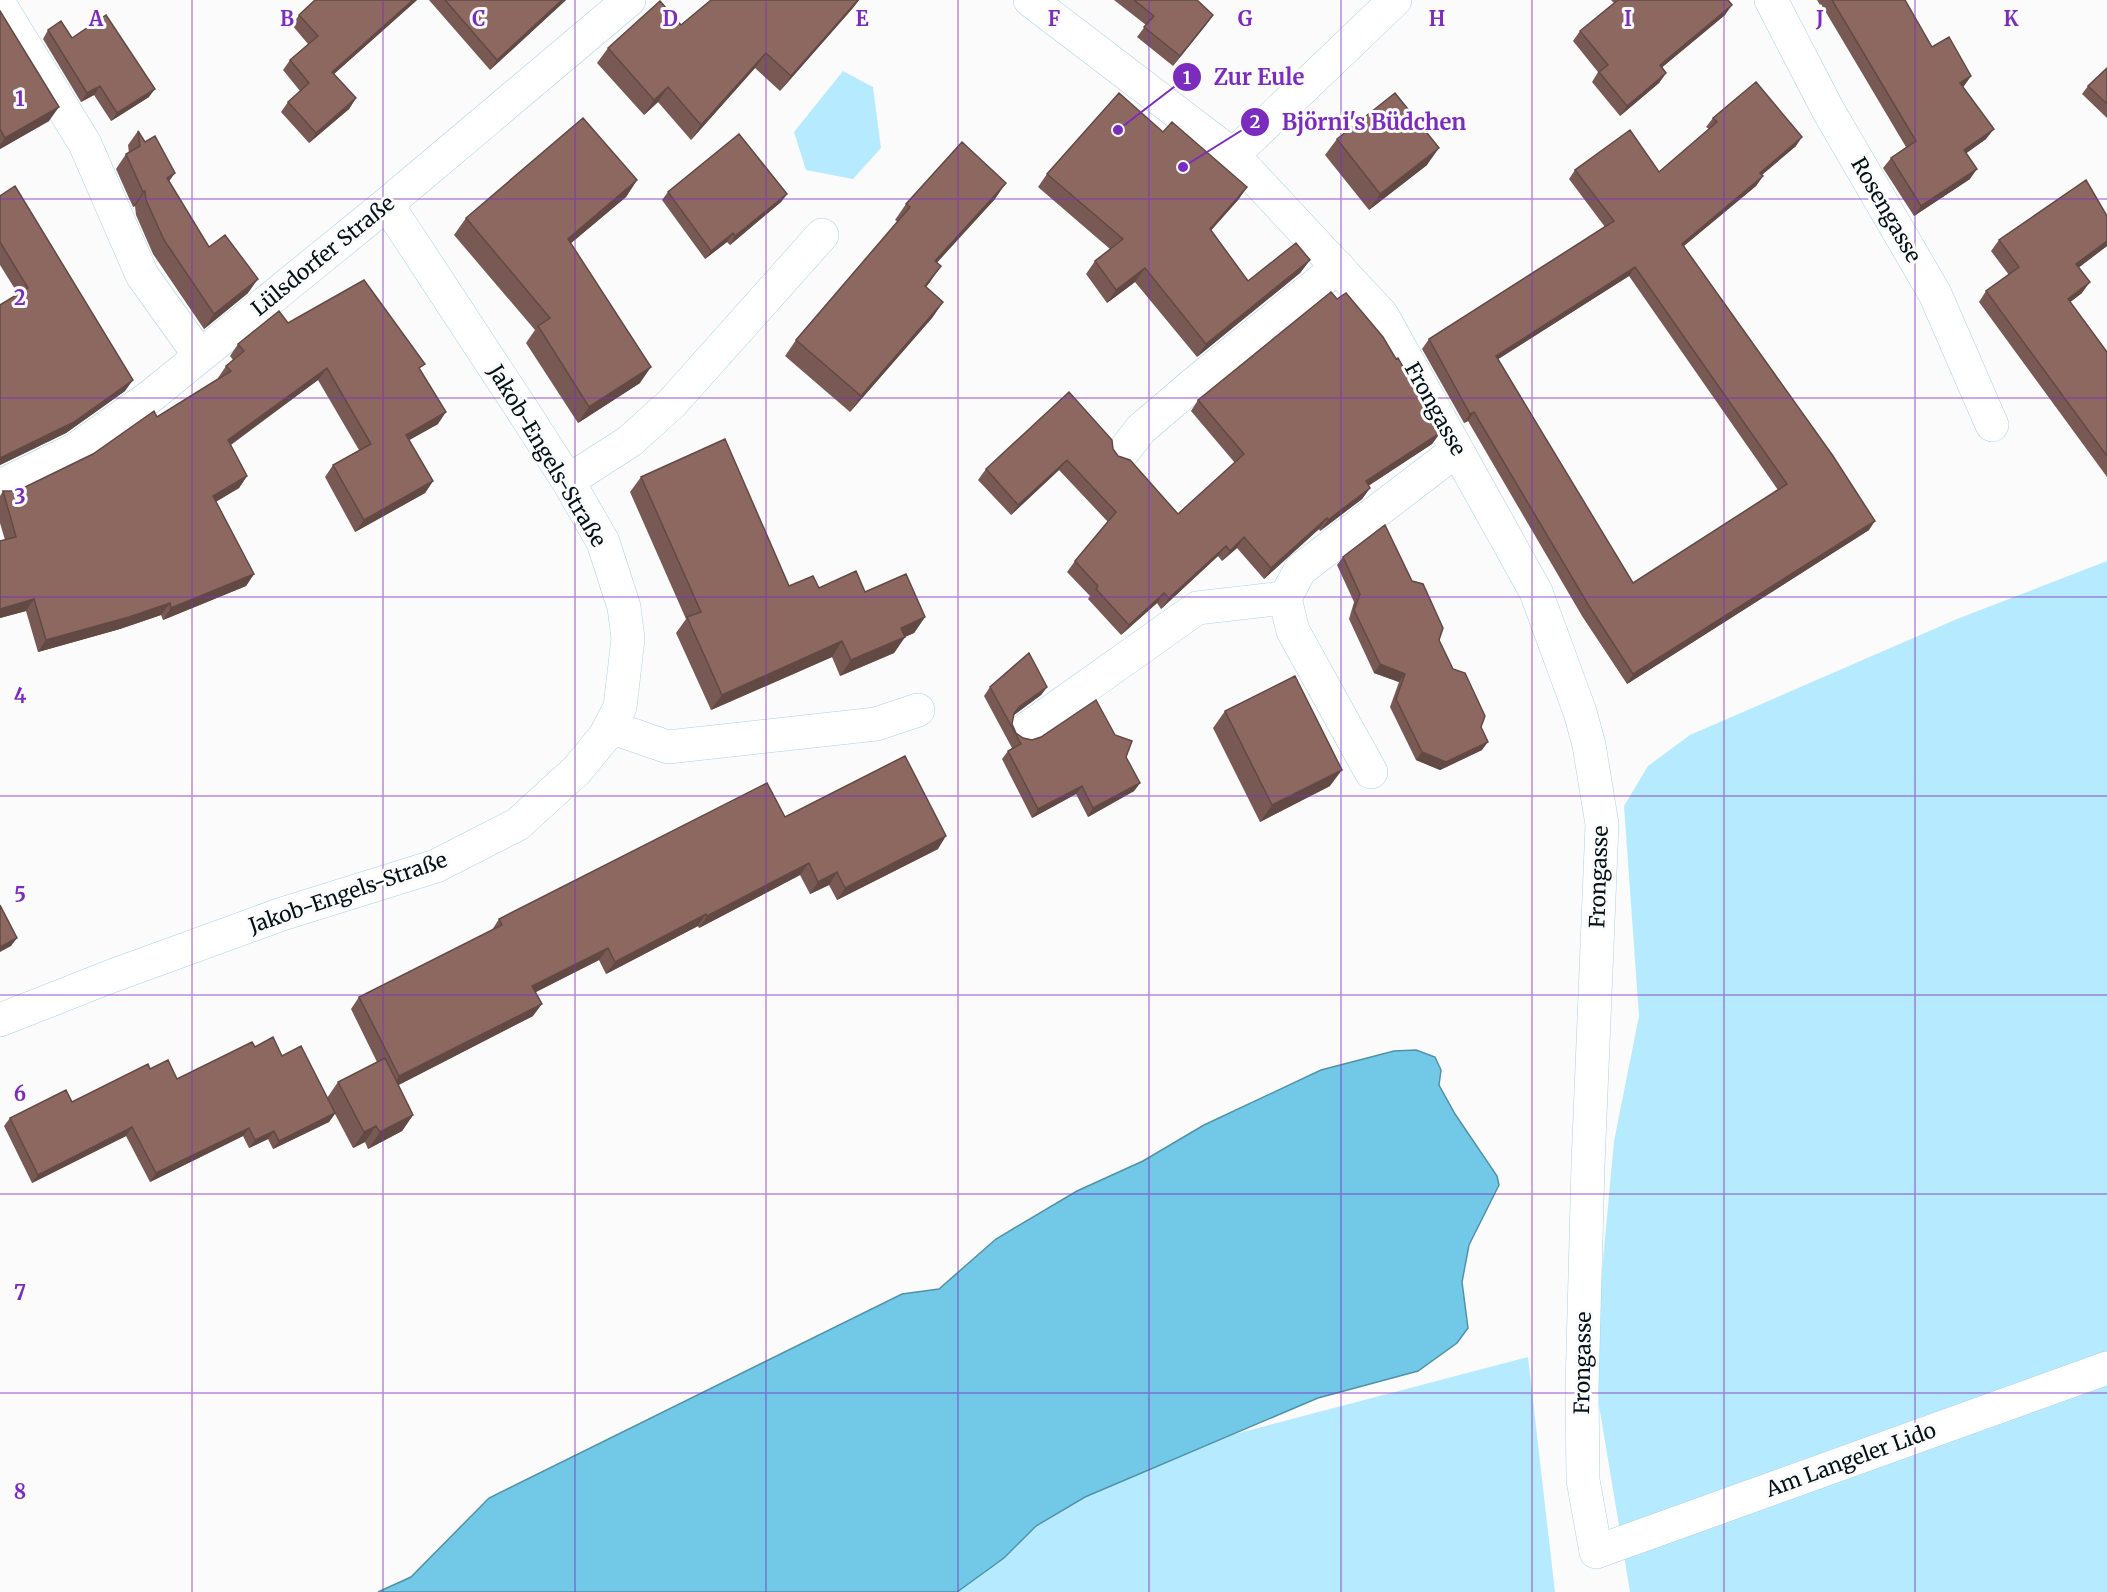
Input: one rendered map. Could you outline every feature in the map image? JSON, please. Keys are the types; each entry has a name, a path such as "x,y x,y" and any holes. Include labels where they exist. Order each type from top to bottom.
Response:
{"street":[{"name":"Lülsdorfer Straße","path":"0,486 76,449 151,396 387,204 629,0"},
{"path":"1030,0 1233,155 1395,0"},
{"name":"Rosengasse","path":"1771,0 1828,110 1935,294 1992,425"},
{"path":"0,5 85,144 142,275 200,356"},
{"name":"Frongasse","path":"1233,155 1382,315 1536,592 1580,712 1589,745 1602,824 1588,1165 1582,1388 1583,1480 1596,1552"},
{"name":"Jakob-Engels-Straße","path":"0,1020 109,977 282,914 436,866 518,824 577,770 605,736 620,707 628,639 624,608 603,542 568,481 387,204"},
{"path":"568,481 630,441 665,410 694,381 822,235"},
{"path":"1123,452 1141,429 1338,267"},
{"path":"1371,772 1293,631 1285,598 1300,570 1457,450"},
{"path":"1025,730 1197,608 1285,598"},
{"path":"610,727 668,747 876,724 918,710"},
{"name":"Am Langeler Lido","path":"1596,1552 2107,1368"}],"shaded area":[{"path":"843,71 873,87 881,148 853,179 806,170 794,132"},
{"path":"2107,561 2107,1592 1630,1592 1593,1369 1614,1141 1639,1016 1624,806 1648,766 1690,735 1957,619"},
{"path":"1416,1050 1435,1057 1441,1070 1439,1085 1455,1114 1497,1176 1499,1185 1469,1245 1462,1282 1468,1328 1457,1343 1418,1371 1318,1398 1085,1497 1036,1526 1004,1558 957,1592 378,1592 411,1577 489,1498 902,1294 939,1289 996,1239 1077,1191 1143,1161 1204,1125 1321,1070 1394,1051"},
{"path":"1528,1357 1555,1592 957,1592 1004,1558 1036,1526 1085,1497 1235,1434"}],"building":[{"path":"315,0 413,0 332,72 356,98 316,133 288,102 309,83 290,60 318,36 299,15"},
{"path":"445,0 562,0 497,60"},
{"path":"711,0 858,0 791,76 766,53 701,125 668,87 654,100 608,48 660,1 681,25"},
{"path":"1134,0 1197,0 1213,15 1180,56 1144,27 1154,16"},
{"path":"1618,0 1728,0 1732,5 1660,65 1666,73 1627,106 1599,72 1608,65 1580,31"},
{"path":"1832,0 1905,0 1932,47 1949,37 1971,76 1960,83 1994,129 1964,150 1977,169 1921,206 1891,158 1916,141"},
{"path":"0,11 59,107 5,138 0,129"},
{"path":"106,15 155,89 117,113 100,86 87,93 48,30 61,21 72,38"},
{"path":"2107,68 2107,104 2088,86"},
{"path":"1756,82 1802,137 1760,173 1763,176 1682,244 1833,456 1875,521 1633,674 1589,606 1474,412 1470,414 1429,339 1614,221 1575,170 1630,130 1659,172 1717,122 1713,118","holes":["1635,267 1787,484 1633,583 1496,356"]},
{"path":"1119,93 1163,132 1172,122 1247,187 1210,229 1248,281 1296,243 1310,260 1206,344 1145,268 1116,290 1095,261 1123,239 1047,174"},
{"path":"1395,93 1439,148 1380,194 1337,139"},
{"path":"583,118 637,180 568,239 651,367 589,407 538,326 550,318 466,218"},
{"path":"138,131 145,142 155,136 175,173 167,178 209,247 225,235 258,279 214,314 164,240 146,200 145,191 143,192 126,154 140,146"},
{"path":"739,134 787,194 735,236 733,233 711,251 668,192"},
{"path":"962,142 1006,183 935,261 941,266 925,286 943,302 861,396 796,340 910,207 906,204"},
{"path":"2086,180 2107,216 2107,241 2076,264 2090,282 2068,299 2107,352 2107,456 1986,291 2019,267 1999,240"},
{"path":"15,186 133,380 74,422 0,458 0,305 28,288 0,242 0,196"},
{"path":"364,280 425,364 419,368 446,412 406,435 433,481 364,520 333,465 371,444 327,368 228,440 247,476 213,496 254,574 171,608 170,603 46,640 34,599 0,609 0,541 16,537 3,491 17,491 93,454 154,411 157,417 231,371 226,366 244,351 238,344 279,311 288,323"},
{"path":"1331,292 1337,299 1346,293 1383,337 1396,359 1398,358 1440,433 1366,481 1370,488 1328,520 1327,518 1271,568 1244,537 1230,551 1226,546 1169,598 1164,593 1129,625 1096,589 1098,586 1075,561 1116,512 1067,460 1018,505 986,469 1069,392 1112,440 1113,449 1118,456 1130,460 1178,514 1244,454 1198,400"},
{"path":"725,439 789,586 813,576 819,588 856,571 865,592 906,574 925,617 901,628 905,637 851,660 842,641 722,695 687,617 701,612 641,477"},
{"path":"1385,525 1412,581 1423,584 1443,628 1439,640 1453,669 1465,673 1485,716 1481,727 1488,742 1446,762 1422,752 1396,699 1405,674 1380,664 1354,610 1360,594 1343,557"},
{"path":"1029,653 1047,687 1014,713 1012,724 1016,733 1032,740 1041,737 1096,700 1115,735 1132,741 1126,757 1140,783 1093,808 1082,786 1038,809 1008,751 1021,744 990,687"},
{"path":"1295,676 1342,770 1272,805 1225,711"},
{"path":"905,756 946,836 845,888 837,872 818,882 809,863 615,962 608,948 532,986 542,1004 399,1076 359,997 502,925 499,919 767,783 785,817"},
{"path":"0,905 17,938 0,947"},
{"path":"273,1037 282,1056 301,1046 335,1113 279,1141 274,1131 255,1140 249,1128 156,1173 132,1127 38,1175 10,1118 66,1090 72,1102 148,1064 150,1069 168,1060 177,1079 252,1042 255,1047"},
{"path":"385,1058 413,1115 380,1132 376,1126 364,1132 338,1082"}],"place":[{"name":"Zur Eule","path":"1118,130"},
{"name":"Björni's Büdchen","path":"1183,167"}]}
